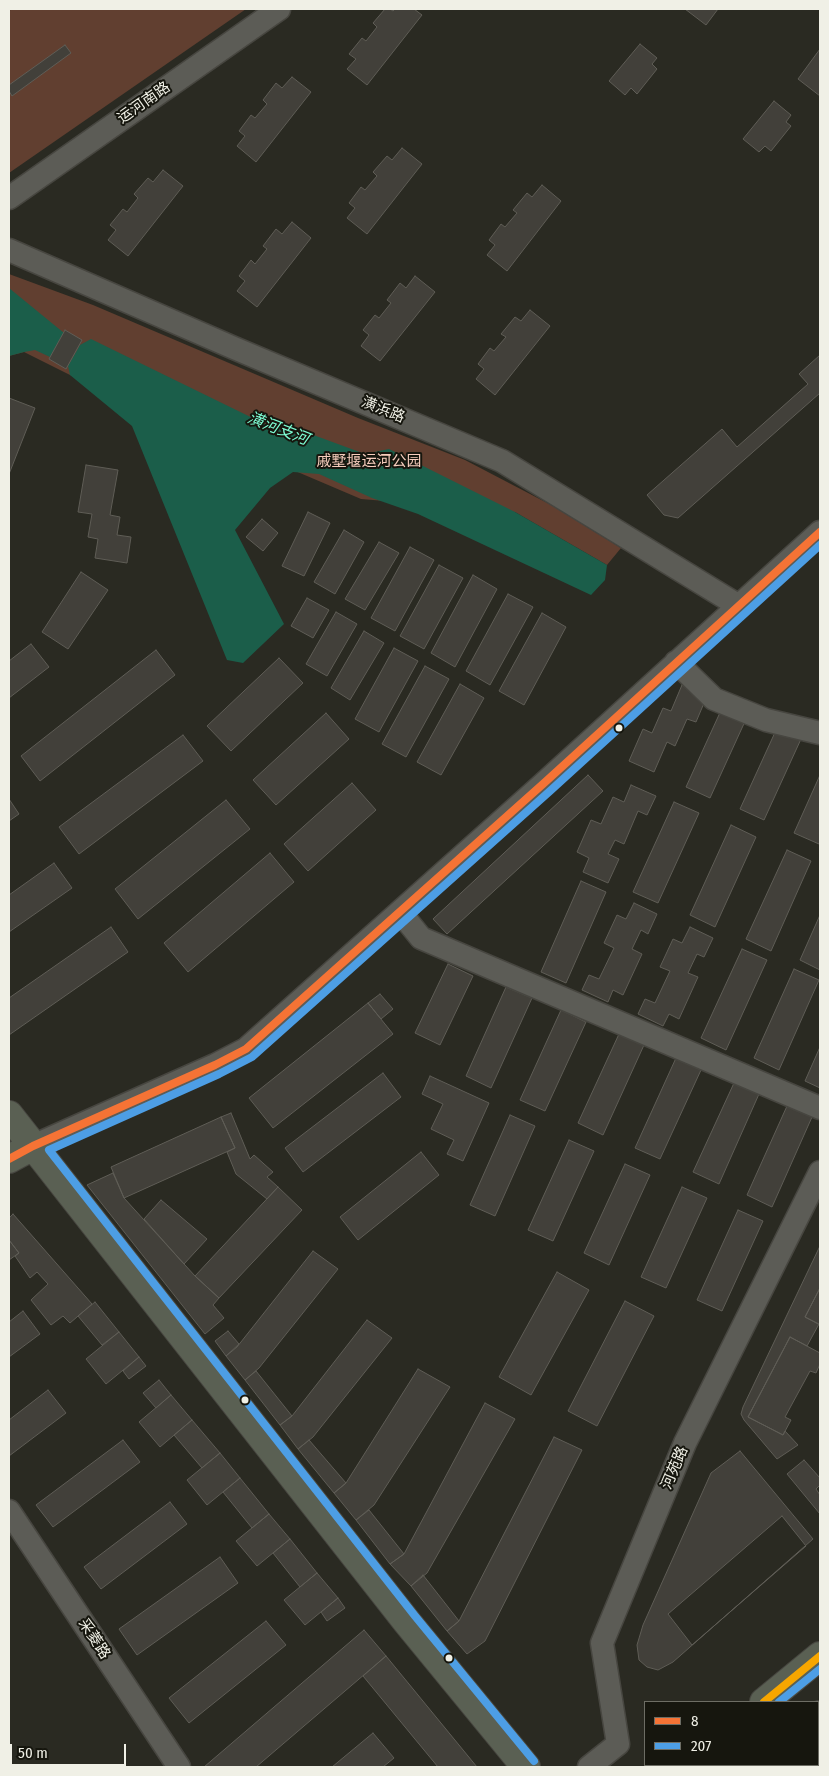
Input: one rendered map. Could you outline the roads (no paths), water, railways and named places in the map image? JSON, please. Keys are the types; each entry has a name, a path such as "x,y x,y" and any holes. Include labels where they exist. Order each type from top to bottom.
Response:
{"main road":[{"path":"9,1115 21,1148 526,1767"},
{"path":"9,1159 21,1148"},
{"path":"765,1701 820,1656"}],"street":[{"name":"运河南路","path":"9,198 279,9"},
{"name":"潢浜路","path":"9,250 234,348 502,461 739,606"},
{"path":"21,1148 215,1065 246,1049 820,532"},
{"path":"676,662 714,698 766,720 820,733"},
{"path":"400,912 422,938 820,1108"},
{"name":"河苑路","path":"589,1767 618,1744 602,1643 685,1443 820,1172"},
{"name":"采菱路","path":"9,1511 178,1767"}],"water":[{"path":"9,288 64,333 50,357 35,350 9,356"},
{"name":"潢河支河","path":"91,339 273,428 308,433 365,454 389,449 515,512 607,565 605,580 591,595 418,514 372,498 319,474 293,472 270,488 235,530 284,624 243,663 227,660 132,426 70,375 68,366 80,345"}],"park label":[{"name":"戚墅堰运河公园","path":"369,462"}]}
